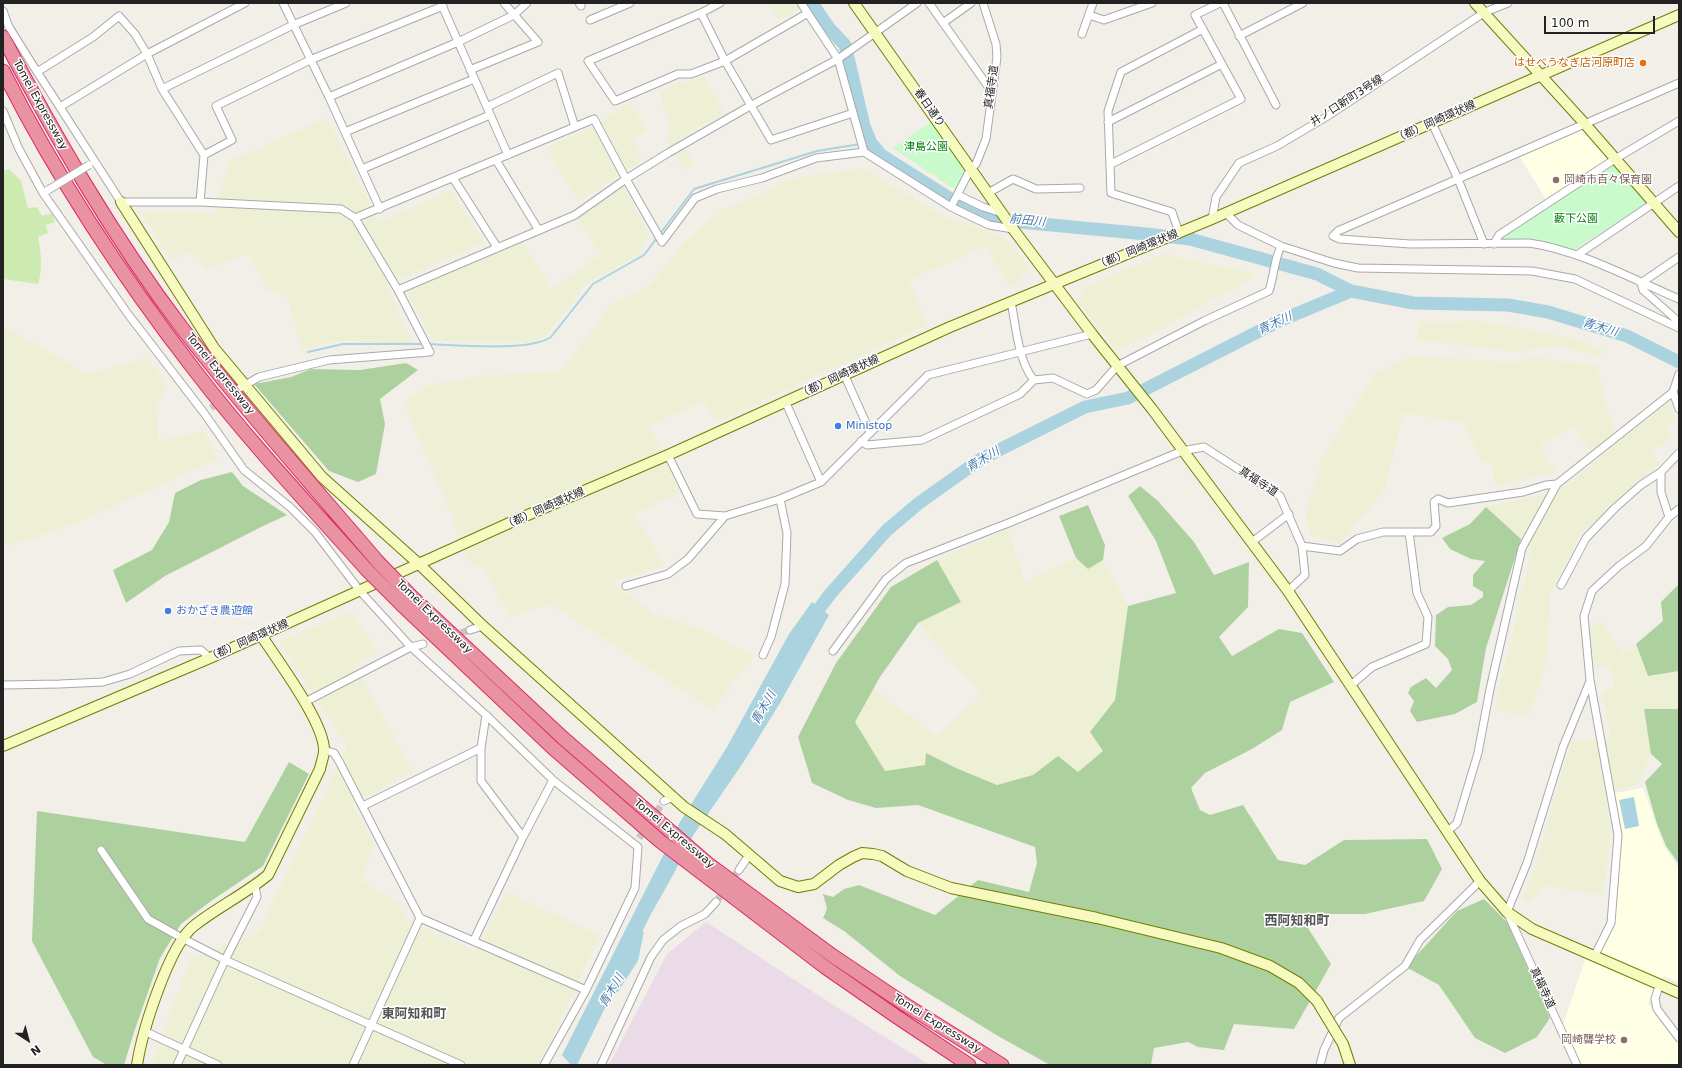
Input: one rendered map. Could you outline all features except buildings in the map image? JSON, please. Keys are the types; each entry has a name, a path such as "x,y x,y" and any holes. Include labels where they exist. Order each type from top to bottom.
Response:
{"highway":[{"name":"Tomei Expressway","path":"3,37 38,104 69,158 128,250 181,326 220,376 378,562 407,601 553,748 660,841 705,869 906,1004 1002,1065"},
{"name":"Tomei Expressway","path":"3,71 24,112 86,219 137,293 201,378 258,447 367,570 407,601 668,830 705,869 825,967 896,1017 969,1065"}],"street":[{"path":"60,107 147,54 245,3"},
{"path":"282,3 329,96 380,208"},
{"path":"162,89 293,25 346,3"},
{"path":"470,70 538,42 504,3"},
{"path":"329,96 458,42 514,15 527,3"},
{"path":"590,20 630,3"},
{"path":"720,3 701,13 588,60 615,101 678,74 691,74 724,61 808,14"},
{"path":"801,3 838,59 864,152"},
{"name":"春日通り","path":"854,3 972,168 1013,229"},
{"path":"398,290 538,229 575,215 626,179 750,106 838,59 917,3"},
{"path":"929,3 992,92"},
{"path":"943,23 971,3"},
{"name":"真福寺道","path":"951,207 972,168 976,164 986,139 997,49 983,3"},
{"path":"1082,34 1093,3"},
{"path":"1089,15 1104,20 1152,3"},
{"path":"1111,164 1241,99 1196,15 1221,3 1276,105"},
{"path":"1239,36 1303,3"},
{"path":"1475,3 1542,75 1679,232"},
{"name":"井ノ口新町3号線","path":"1212,219 1216,197 1239,163 1277,146 1326,117 1485,12 1508,3"},
{"path":"204,155 232,140 216,106 310,60 442,5 508,155"},
{"path":"3,11 9,27 60,107 92,163 121,202 214,348 243,386 322,477 420,565 668,799 684,807 725,834 780,881 798,887 814,884 852,857 862,854 882,856 907,871 951,888 1097,918 1221,948 1270,966 1298,982 1317,1001 1343,1044 1348,1060"},
{"path":"701,13 724,61 771,140 853,113"},
{"name":"（都）岡崎環状線","path":"3,746 210,658 420,565 516,520 786,403 844,374 950,326 1226,214 1679,15"},
{"path":"37,72 93,37 119,16 135,34 147,54 162,89 204,155 200,202"},
{"path":"1179,233 1172,212 1111,193 1108,111 1120,72 1203,29"},
{"path":"1108,122 1222,64"},
{"path":"487,107 558,73 575,127"},
{"path":"345,132 474,78"},
{"path":"1679,83 1338,231 1333,236 1340,239 1410,244 1529,243 1545,245 1577,255 1679,299"},
{"path":"3,111 19,149 46,192 128,314 204,413 244,470 290,507 315,532 360,591 411,647 486,715 553,780 638,847"},
{"path":"362,169 490,115"},
{"path":"355,218 594,119 662,242 695,198 717,189 762,178 816,158 864,152 951,207 989,225 1013,229 1288,591 1480,882 1507,912 1532,929 1659,986 1679,993"},
{"path":"1494,244 1498,235 1615,159 1679,122"},
{"path":"1432,123 1458,179 1484,244"},
{"path":"496,160 538,229"},
{"path":"46,192 92,163"},
{"path":"453,178 497,247"},
{"path":"988,193 1013,179 1036,189 1080,188"},
{"path":"1577,255 1679,186"},
{"path":"958,195 983,207 1003,214"},
{"path":"121,202 200,202 341,209 355,218 398,290 430,352 329,360 259,377 243,386"},
{"path":"1226,214 1238,225 1281,246 1334,263 1358,268 1392,270 1532,271 1575,278 1679,328"},
{"path":"861,441 867,445 922,440 1020,394 1034,380 1053,378 1087,394 1096,390 1118,367 1204,321 1269,291 1277,254 1281,246"},
{"path":"1641,282 1679,257"},
{"path":"1641,282 1643,290 1679,322"},
{"path":"1011,302 1021,352 1027,373 1034,380"},
{"path":"668,455 697,514 725,516 780,499 821,482 928,375 1092,334"},
{"path":"844,374 870,432"},
{"path":"1679,374 1676,381 1676,396 1679,409"},
{"path":"1447,832 1457,823 1478,753 1490,689 1522,548 1557,484 1676,396"},
{"path":"786,403 821,482"},
{"path":"204,413 211,408"},
{"name":"真福寺道","path":"833,651 886,579 906,563 1011,522 1182,451 1204,447 1280,496 1302,546 1305,575 1288,591"},
{"path":"1561,585 1586,538 1640,485 1661,472 1679,453"},
{"path":"1661,472 1661,492 1668,516"},
{"path":"1302,546 1340,551 1357,539 1382,532 1431,532 1436,526 1434,502 1438,499 1448,502 1523,492 1546,485 1557,484"},
{"path":"763,655 771,637 785,584 787,533 780,499"},
{"path":"1594,957 1611,923 1618,835 1590,680 1584,616 1592,591 1619,566 1646,546 1668,516 1679,509"},
{"path":"1252,542 1289,514"},
{"path":"626,586 668,574 688,559 725,516"},
{"path":"1350,686 1372,667 1426,644 1428,617 1417,593 1409,532"},
{"path":"470,630 483,626"},
{"path":"137,1065 144,1031 170,962 182,938 194,925 255,886 268,875 320,769 324,750 320,730 305,702 261,635"},
{"path":"305,702 411,647 423,644"},
{"path":"3,684 103,682 130,674 180,651 201,650 210,658"},
{"path":"1507,912 1528,863 1563,747 1590,680"},
{"path":"486,715 481,748 481,781 523,837"},
{"path":"363,806 481,748"},
{"path":"324,750 334,753 363,806 420,918 474,940 586,990"},
{"path":"474,940 523,837 553,780"},
{"path":"544,1065 586,990 635,888 639,838"},
{"path":"101,850 148,919 225,960 461,1065"},
{"path":"739,870 749,855"},
{"path":"1320,1065 1324,1050 1340,1018 1405,966 1420,940 1480,882"},
{"path":"177,1065 225,960 257,897 255,886"},
{"path":"601,1065 650,956 663,940 682,926 705,914 716,902"},
{"name":"真福寺道","path":"1507,912 1577,1065"},
{"path":"353,1065 420,918"},
{"path":"1659,986 1655,999 1657,1009 1679,1038"},
{"path":"144,1031 218,1065"}],"shaded area":[{"path":"767,3 795,3 799,10 778,20"},
{"path":"704,75 724,113 679,139 695,165 683,169 665,138 671,130 659,91"},
{"path":"629,103 647,130 634,140 642,161 578,202 547,147 593,127"},
{"path":"327,118 379,222 451,190 484,243 387,285 413,344 338,341 302,350 287,296 267,290 249,253 207,269 191,252 170,259 140,211 214,213 230,161"},
{"name":"岡崎市百々保育園","path":"1583,127 1610,159 1547,201 1519,155"},
{"path":"863,168 943,216 1005,238 1030,268 1011,289 986,246 909,280 928,325 716,422 704,401 649,426 681,493 635,513 664,566 611,581 656,615 698,628 754,656 713,710 551,604 510,617 484,570 468,562 446,501 403,403 429,385 478,376 561,371 610,306 652,283 684,242 722,210 796,178"},
{"path":"623,186 649,234 638,254 585,285 545,337 532,342 432,341 407,291 523,242 552,289 601,255 578,218"},
{"path":"1163,254 1254,273 1253,278 1118,352 1078,302 1083,287"},
{"path":"1480,321 1573,338 1605,351 1600,356 1555,346 1515,352 1417,340 1419,322"},
{"path":"3,325 87,374 148,358 167,385 157,408 158,441 204,431 218,459 95,515 35,538 3,547"},
{"path":"1410,356 1513,362 1533,357 1597,366 1614,432 1591,452 1574,427 1540,445 1556,472 1496,486 1490,460 1483,463 1463,423 1403,413 1385,489 1340,544 1311,536 1305,514 1321,459 1376,373"},
{"path":"1669,401 1676,421 1666,429 1671,438 1651,452 1660,464 1582,532 1550,594 1548,645 1543,674 1530,715 1494,711 1532,550 1486,507 1559,491"},
{"path":"1008,529 1025,582 1076,558 1088,569 1103,560 1128,606 1115,700 1090,732 1103,751 1078,772 1058,756 1033,775 997,785 956,768 927,753 925,765 885,772 855,722 873,689 937,736 981,694 918,623 961,602 937,560"},
{"path":"351,612 378,652 355,664 412,772 352,804 374,843 361,881 398,902 408,919 476,952 507,892 600,935 549,1044 536,1065 481,1065 477,1063 476,1065 153,1065 153,1060 190,959 259,932 347,746 279,641"},
{"path":"1601,622 1623,653 1636,644 1648,676 1679,671 1679,709 1644,709 1651,754 1638,784 1605,795 1611,837 1603,896 1544,885 1531,903 1521,900 1534,871 1571,741 1612,739 1601,692 1615,687 1609,666 1594,668 1590,627"},
{"path":"1643,788 1664,846 1679,869 1679,983 1664,976 1648,1003 1679,1044 1679,1065 1581,1065 1563,1025 1586,957 1596,960 1615,923 1622,835 1615,793"},
{"path":"706,922 827,1001 930,1065 609,1065 667,954"}],"green space":[{"name":"津島公園","path":"931,122 966,170 956,190 893,148"},
{"name":"藪下公園","path":"1610,165 1616,166 1646,200 1645,204 1574,250 1534,240 1502,241 1501,237"},
{"path":"9,169 21,181 28,208 37,207 42,216 52,213 55,222 46,225 48,233 38,237 41,273 38,284 3,279 3,171"},
{"path":"406,363 418,370 380,399 385,424 376,474 358,482 329,471 254,384 291,377 311,369 360,370"},
{"path":"232,472 243,486 287,515 165,576 126,603 113,570 152,550 169,522 175,493 201,480"},
{"path":"1140,486 1158,501 1194,542 1214,575 1249,562 1248,607 1219,637 1232,656 1279,629 1302,633 1334,682 1290,702 1282,730 1252,749 1205,773 1191,788 1200,810 1210,815 1243,805 1278,860 1305,865 1344,840 1427,839 1442,869 1424,901 1365,914 1299,914 1331,964 1294,1029 1234,1024 1224,1050 1198,1047 1188,1042 1154,1048 1151,1065 1050,1065 998,1036 900,976 844,931 823,918 827,909 823,894 833,897 844,889 859,885 935,915 978,880 1029,892 1037,863 1035,847 918,805 876,808 848,800 812,783 798,737 836,663 891,587 937,560 961,602 918,623 880,677 855,722 885,771 925,765 926,753 956,768 997,785 1033,775 1058,756 1078,772 1103,751 1090,732 1115,700 1128,606 1176,593 1156,541 1128,496"},
{"path":"1088,505 1105,545 1103,560 1088,569 1076,558 1059,516"},
{"path":"1486,507 1521,539 1486,648 1477,702 1455,714 1417,722 1410,711 1414,701 1408,693 1411,687 1426,678 1436,688 1452,670 1448,659 1435,646 1436,615 1448,607 1471,605 1483,597 1483,592 1473,586 1473,575 1485,561 1471,559 1450,549 1442,538 1470,524"},
{"path":"1679,584 1679,671 1648,676 1636,644 1663,621 1661,602"},
{"path":"1644,709 1679,709 1679,864 1666,846 1657,824 1645,782 1662,764 1651,754"},
{"path":"289,762 309,774 263,866 211,901 181,924 160,958 124,1065 107,1065 93,1057 32,941 37,811 245,842"},
{"path":"1484,899 1507,922 1550,1018 1537,1037 1505,1053 1475,1038 1439,985 1406,967 1457,911"}],"water":[{"path":"812,602 829,615 780,703 743,763 694,834 651,914 577,1065 571,1065 562,1055 680,822 727,747 789,634"},
{"path":"1634,797 1639,826 1625,829 1619,800"}],"waterway":[{"name":"前田川","path":"812,3 829,28 845,45 864,126 871,143 881,155 949,198 989,217 1020,222 1190,239 1317,274 1351,291"},
{"name":"前田川","path":"864,144 871,143"},
{"path":"428,344 510,346 541,342 551,337 593,284 644,255 694,189 817,151 860,144"},
{"name":"青木川","path":"809,622 831,593 887,530 919,503 981,459 1085,407 1128,398 1279,321 1351,291 1413,303 1508,305 1548,312 1627,336 1679,362"},
{"path":"308,352 343,344 424,344"},
{"name":"青木川","path":"612,989 632,958 637,933"}],"tunnel":[{"path":"211,408 235,391"},
{"path":"451,636 470,630"},
{"path":"639,838 664,801"},
{"path":"716,902 739,870"}],"place":[{"name":"はせべうなぎ店河原町店","path":"1643,63"},
{"name":"岡崎市百々保育園","path":"1556,180"},
{"name":"Ministop","path":"838,426"},
{"name":"おかざき農遊館","path":"168,611"},
{"name":"岡崎聾学校","path":"1624,1040"}],"district":[{"name":"西阿知和町","path":"1297,922"},
{"name":"東阿知和町","path":"414,1015"}]}
